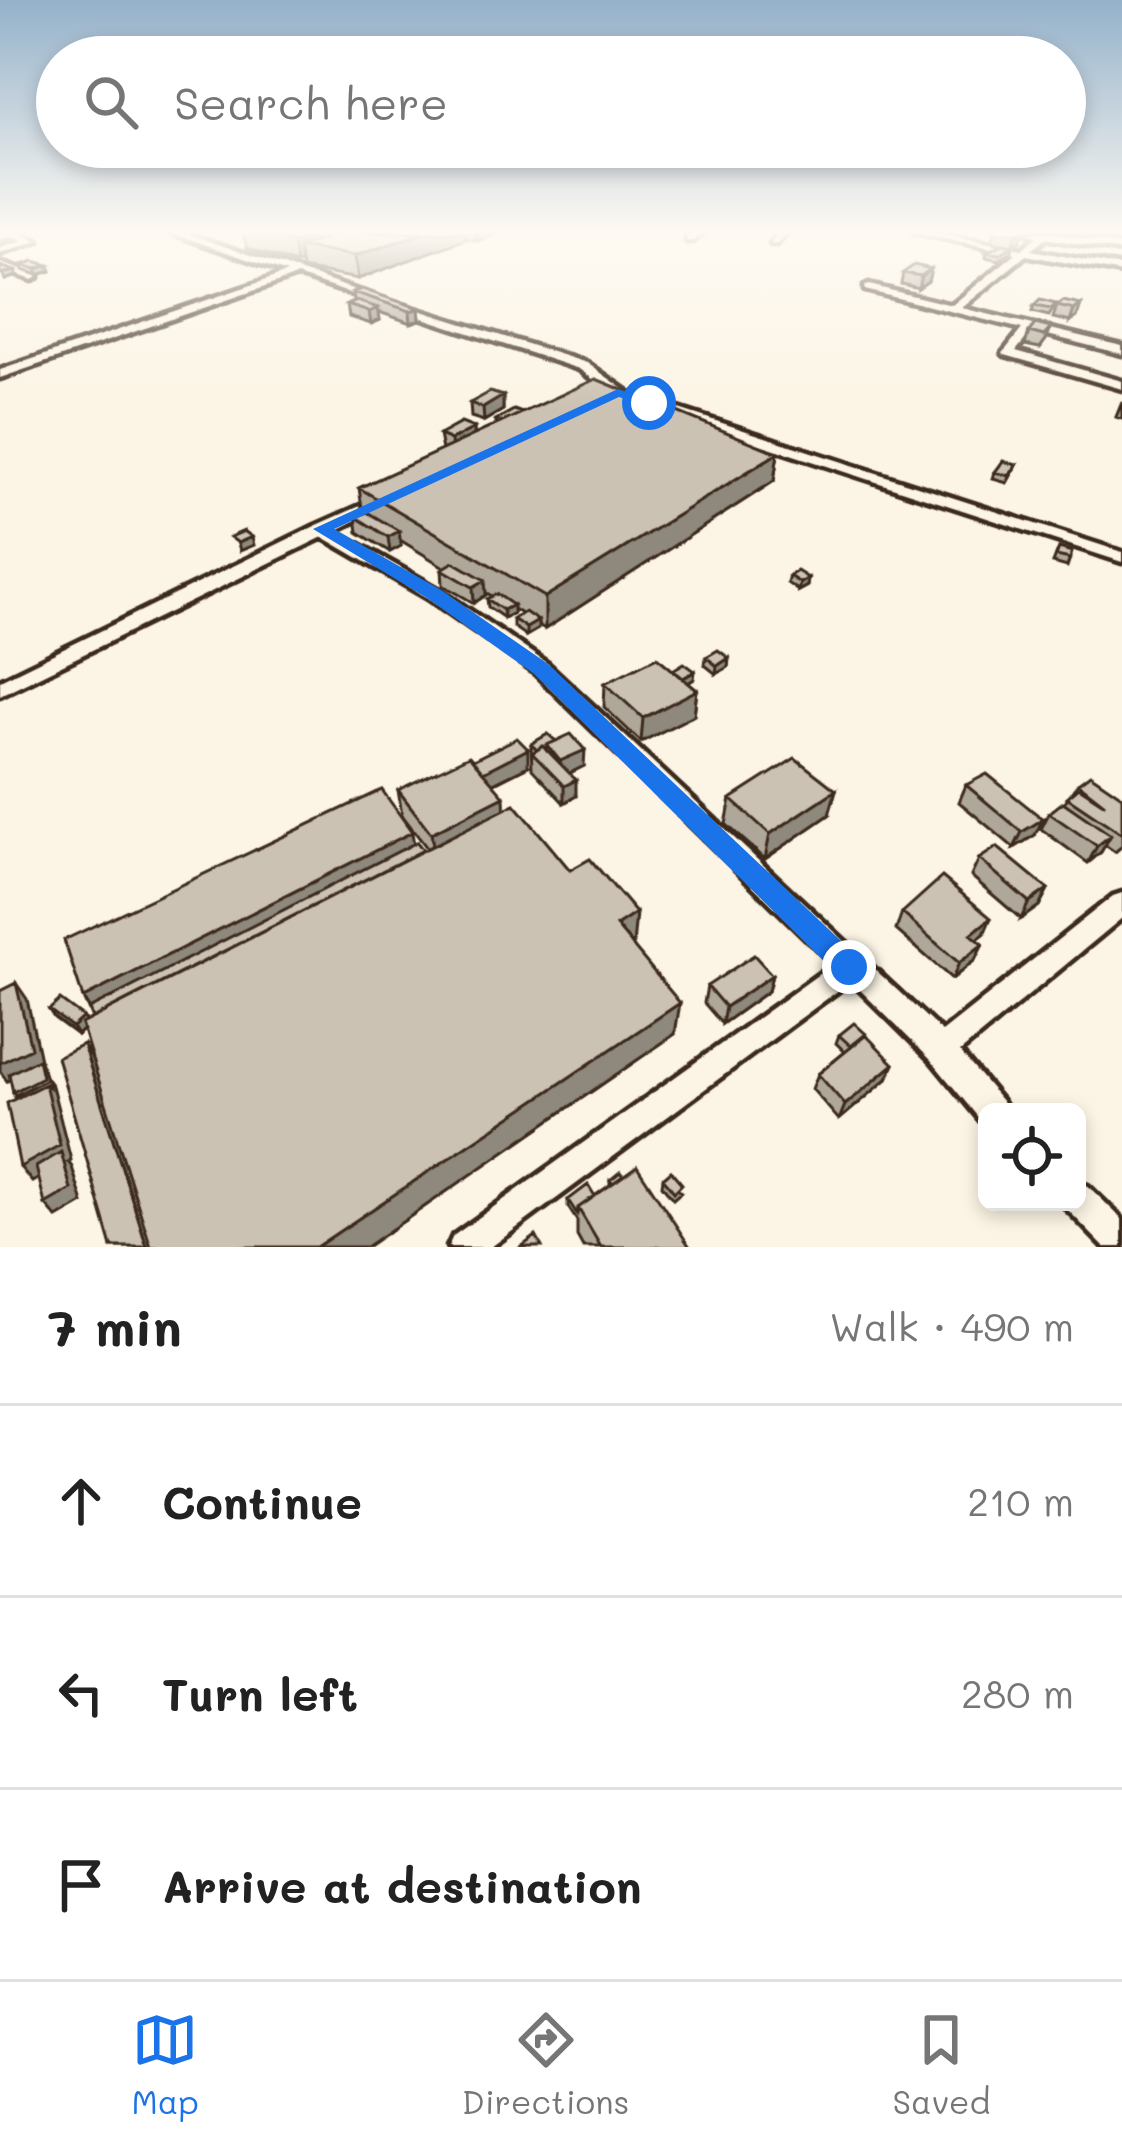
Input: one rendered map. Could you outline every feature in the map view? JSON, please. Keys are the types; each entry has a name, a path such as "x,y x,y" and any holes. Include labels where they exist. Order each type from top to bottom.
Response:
{"street":[{"path":"0,374 246,290"},
{"path":"349,290 583,366 603,375 618,393 1122,556"},
{"path":"874,290 1119,346"},
{"path":"954,309 978,290"},
{"path":"1029,327 1010,353 1122,385"},
{"path":"597,402 618,393"},
{"path":"0,688 406,490"},
{"path":"321,529 434,594 541,668 940,1050 984,1103"},
{"path":"940,1050 1122,903"},
{"path":"464,1247 849,967"},
{"path":"1086,1206 1122,1242"}],"building":[{"path":"366,290 419,308 410,311 353,292"},
{"path":"1040,300 1056,304 1051,309 1034,306"},
{"path":"357,301 378,308 369,312 347,305"},
{"path":"1063,301 1081,305 1074,310 1057,306"},
{"path":"1035,324 1051,328 1044,336 1029,332"},
{"path":"596,379 778,453 545,597 359,488"},
{"path":"490,392 503,396 483,408 470,403"},
{"path":"514,410 522,413 496,420"},
{"path":"461,423 474,428 451,440 439,435"},
{"path":"1003,461 1017,465 1009,476 995,472"},
{"path":"367,512 399,531 388,537 356,517"},
{"path":"244,531 252,537 238,543 230,537"},
{"path":"1059,548 1072,552 1070,559 1056,556"},
{"path":"454,562 485,580 473,587 442,569"},
{"path":"797,571 808,578 800,583 789,576"},
{"path":"497,594 513,605 503,610 487,599"},
{"path":"525,612 538,621 526,628 513,619"},
{"path":"718,650 729,658 717,666 706,657"},
{"path":"657,657 697,690 643,718 605,683"},
{"path":"684,663 695,671 683,678 673,670"},
{"path":"548,734 556,741 546,750 531,744"},
{"path":"571,734 585,750 560,761 547,745"},
{"path":"517,738 528,749 483,772 473,760"},
{"path":"543,746 576,780 564,786 532,753"},
{"path":"469,756 504,796 431,833 398,790"},
{"path":"795,758 836,790 770,834 731,799"},
{"path":"987,774 1043,819 1022,832 966,785"},
{"path":"1090,774 1122,796 1122,834 1067,797 1079,787 1105,804 1078,783"},
{"path":"382,790 412,832 83,998 64,940"},
{"path":"1063,802 1111,835 1097,846 1049,813"},
{"path":"515,804 570,870 590,859 636,913 616,926 680,1003 316,1247 151,1247 81,1024"},
{"path":"417,842 423,850 92,1018 89,1009"},
{"path":"997,847 1048,889 1029,902 979,859"},
{"path":"942,877 991,918 971,934 983,944 959,963 902,913"},
{"path":"754,955 772,975 725,1007 707,986"},
{"path":"16,983 31,1048 0,1063 0,991"},
{"path":"60,1000 83,1017 72,1027 49,1010"},
{"path":"854,1023 866,1034 851,1046 839,1035"},
{"path":"866,1035 894,1064 845,1105 818,1074"},
{"path":"83,1044 147,1247 112,1247 57,1057"},
{"path":"38,1059 42,1077 13,1092 9,1074"},
{"path":"47,1079 49,1087 45,1084 14,1099 14,1096"},
{"path":"45,1084 60,1145 20,1167 7,1103"},
{"path":"61,1152 71,1189 45,1204 36,1167"},
{"path":"637,1166 690,1247 601,1247 578,1208"},
{"path":"671,1171 682,1184 674,1192 663,1178"},
{"path":"588,1185 595,1196 577,1214 568,1200"},
{"path":"536,1236 542,1247 521,1247"}],"route":[{"path":"649,403 618,393 321,529 434,594 541,668 849,967"}]}
